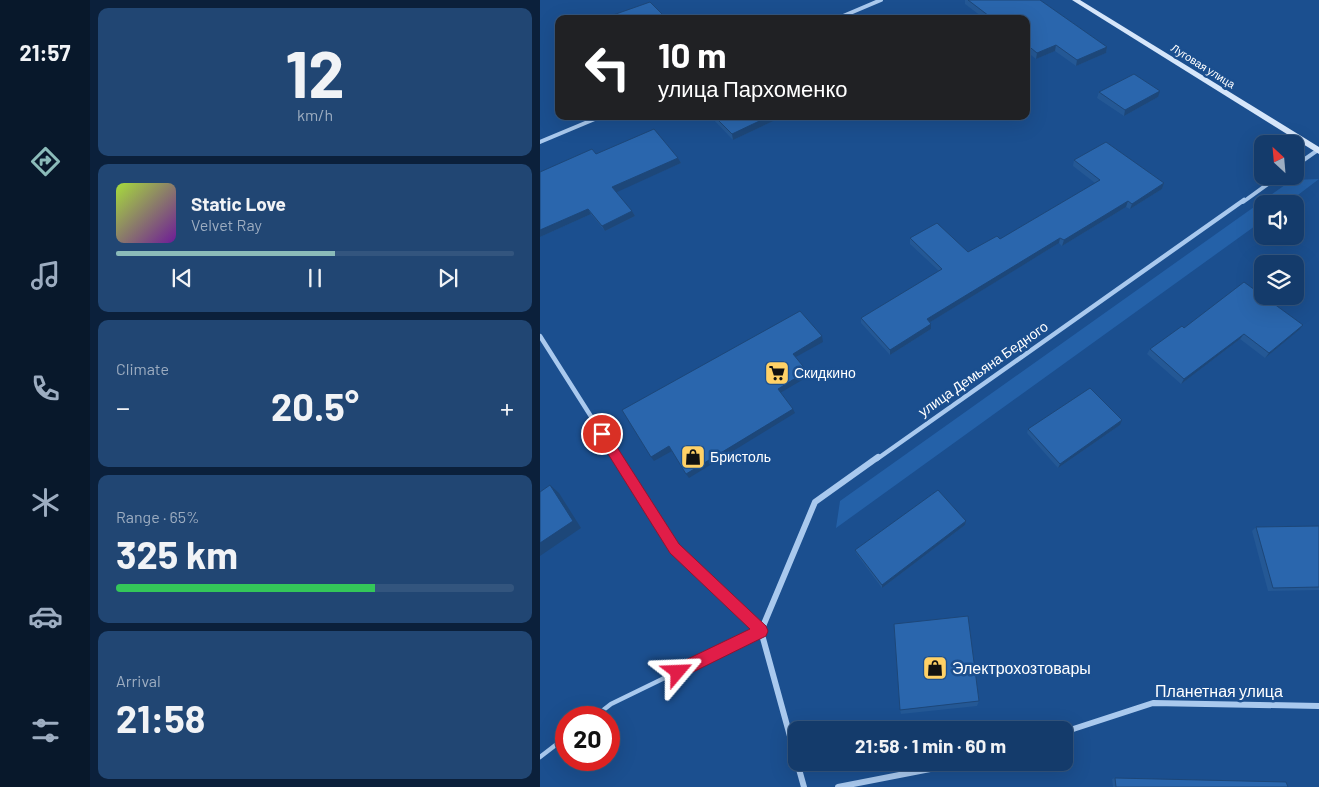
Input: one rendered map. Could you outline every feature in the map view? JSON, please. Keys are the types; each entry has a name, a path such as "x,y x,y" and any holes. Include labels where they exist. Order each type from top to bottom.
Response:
{"main road":[{"name":"Луговая улица","path":"1075,0 1319,150"}],"street":[{"path":"845,15 881,0"},
{"path":"540,142 592,120"},
{"path":"1304,160 1319,150"},
{"name":"улица Демьяна Бедного","path":"761,631 816,502 1266,185"},
{"path":"540,336 674,548 761,631 788,729"},
{"name":"Планетная улица","path":"1073,729 1153,703 1319,706"},
{"path":"800,771 804,787"},
{"path":"838,787 920,771"}],"lane":[{"path":"608,706 761,631"},
{"path":"540,757 555,745"}],"shaded area":[{"path":"1319,179 1298,195 1271,195 1285,185 1304,185 1304,180"},
{"path":"1254,207 1254,227 836,528 840,501"}],"building":[{"path":"968,0 1040,0 1107,47 1077,60 1056,45 1037,53 1030,47 1030,15 988,15"},
{"path":"650,2 663,15 613,15"},
{"path":"1134,74 1160,91 1125,110 1099,92"},
{"path":"718,120 762,120 732,134"},
{"path":"654,129 678,158 612,187 632,211 602,226 588,209 540,230 540,172 592,149 596,154"},
{"path":"1106,142 1164,183 1132,204 1128,201 1064,240 1060,238 927,319 931,324 890,350 861,318 942,269 910,238 937,223 968,252 997,236 1000,239 1100,180 1074,160"},
{"path":"1244,282 1254,289 1254,305 1276,305 1303,325 1269,353 1244,334 1184,379 1150,349 1182,326 1184,328"},
{"path":"800,311 822,336 793,354 807,371 778,389 793,409 686,474 669,446 651,457 622,410"},
{"path":"1090,388 1122,420 1060,464 1028,429"},
{"path":"550,485 573,521 540,543 540,492"},
{"path":"938,490 966,521 882,585 855,550"},
{"path":"1319,526 1319,587 1273,588 1256,527"},
{"name":"Электрохозтовары","path":"968,616 979,701 900,710 894,624"},
{"path":"1115,778 1286,782 1288,787 1116,787"}],"place":[{"name":"Скидкино","path":"777,373"},
{"name":"Бристоль","path":"693,457"},
{"name":"Электрохозтовары","path":"935,668"}],"route":[{"path":"602,434 674,548 761,631 678,672"}]}
